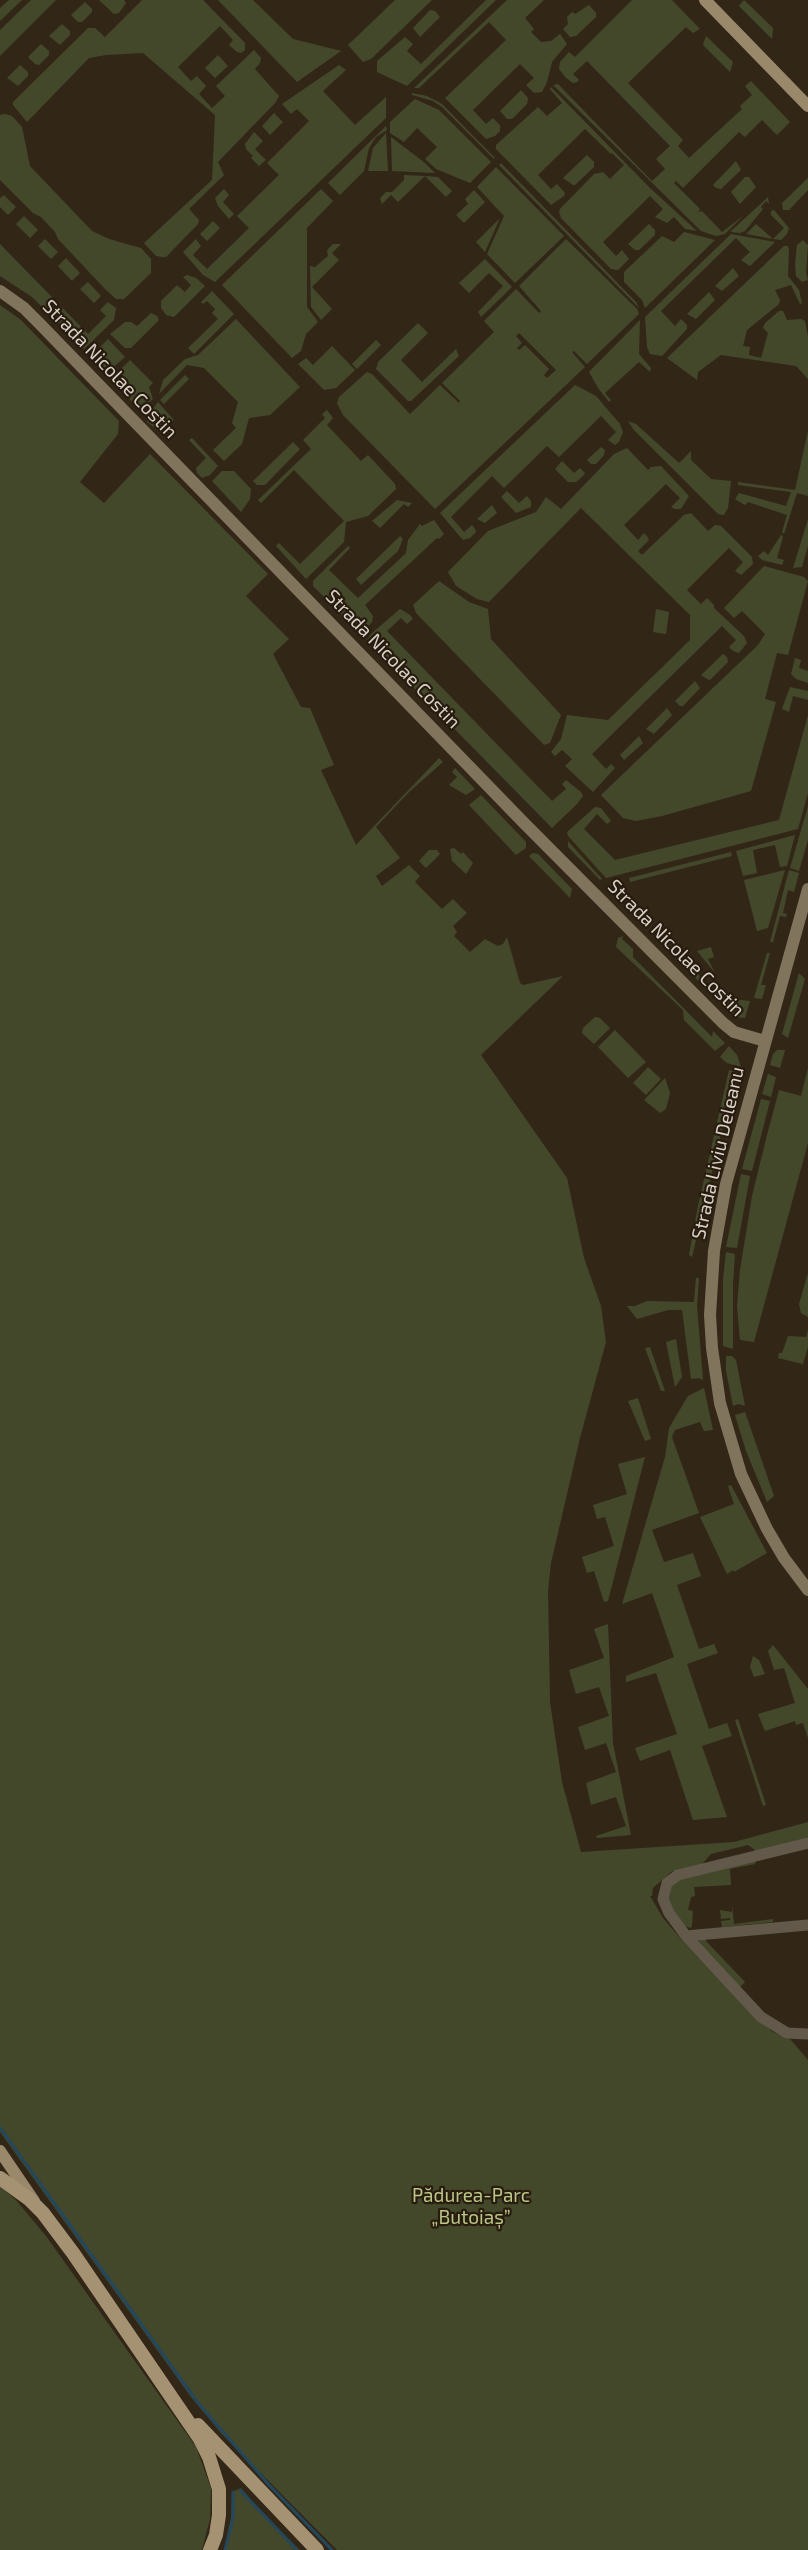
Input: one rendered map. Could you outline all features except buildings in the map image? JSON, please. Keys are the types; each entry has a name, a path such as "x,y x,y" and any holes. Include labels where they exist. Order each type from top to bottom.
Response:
{"highway":[{"path":"0,2178 29,2199 73,2253 200,2439 216,2477 219,2515 216,2535 210,2550"},
{"path":"172,2397 317,2550"}],"main road":[{"path":"705,0 808,106"},
{"name":"Strada Nicolae Costin","path":"0,291 24,308 46,329 524,823 722,1023 734,1032 765,1041"},
{"name":"Strada Liviu Deleanu","path":"808,889 732,1160 718,1229 710,1294 712,1348 720,1403 741,1474 772,1537 808,1590"},
{"path":"0,2152 42,2213"}],"street":[{"path":"808,1843 693,1870 670,1879 664,1893 665,1906 686,1936 761,2017 787,2033 808,2034"},
{"path":"686,1936 808,1925"}],"green space":[{"path":"9,0 22,0 0,21 0,8"},
{"path":"31,0 56,0 0,56 0,30"},
{"path":"99,0 124,0 126,3 119,13 114,14"},
{"path":"142,0 203,0 245,43 245,50 241,53 237,52 229,45 233,40 220,26 178,67 191,81 197,76 206,86 199,94 212,108 225,96 216,86 254,50 261,58 260,63 255,69 279,96 275,103 218,162 224,175 189,209 199,220 198,224 166,257 156,256 144,243 212,180 215,115 143,53 89,58 27,122 13,105 13,102 88,28 95,28 105,37"},
{"path":"218,0 253,0 293,39 341,51 297,82"},
{"path":"395,0 432,0 371,59 363,62 348,45"},
{"path":"486,0 496,0 407,86 377,72 377,61 405,37 413,44 407,51 421,64"},
{"path":"507,0 544,0 525,18 534,29 531,32 541,42 551,41 560,34 567,44 552,62 547,82 542,92 534,93 526,85 534,78 520,64 473,110 486,124 493,118 500,125 500,131 495,136 486,139 445,98 506,40 489,22 419,88 414,88"},
{"path":"632,0 672,0 700,29 693,33 686,27 628,83 683,140 678,146 689,158 742,109 740,106 752,95 745,86 751,81 790,122 777,135 762,120 745,137 739,132 683,188 676,181 674,183 700,209 698,212 702,211 722,232 743,216 725,234 716,236 701,231 553,85 558,84 652,181 665,169 656,159 670,146 587,61 573,74 579,80 577,82 573,83 566,78 559,69 560,62 569,52 575,57"},
{"path":"744,0 773,28 772,39 739,6"},
{"path":"85,2 92,9 92,12 82,22 78,22 71,15"},
{"path":"589,5 596,13 596,17 576,36 570,37 563,29 568,24 567,17 572,12 575,14"},
{"path":"430,10 435,11 440,17 420,37 413,28"},
{"path":"62,24 70,31 70,35 60,45 49,36"},
{"path":"706,36 733,62 730,72 703,45"},
{"path":"41,44 49,51 49,55 39,65 35,64 28,57"},
{"path":"218,55 228,66 215,78 205,68"},
{"path":"20,65 28,72 28,76 18,86 7,78"},
{"path":"339,65 346,70 323,91 355,125 386,97 386,118 215,282 203,275 183,252 196,239 201,246 193,255 207,269 249,228 237,216 279,175 267,163 309,121 297,109 291,114 282,104"},
{"path":"551,87 650,188 697,231 685,229 674,217 667,223 655,217 663,209 650,196 603,242 616,256 622,250 629,259 618,270 611,269 561,218 559,212 594,174 603,172 610,179 624,165 585,129 538,175 551,189 557,184 565,193 564,196 551,205 496,149 496,145 538,107 547,116 562,103 550,89"},
{"path":"521,90 528,98 527,104 512,119 507,119 500,111"},
{"path":"412,93 427,96 442,104 495,158 442,107 433,101 412,95"},
{"path":"415,99 439,110 491,162 470,183 436,169 425,159 437,147 417,128 404,142 390,133 390,122"},
{"path":"274,113 283,122 270,135 262,126"},
{"path":"0,115 12,116 22,127 30,166 92,231 109,239 141,248 151,259 151,273 124,299 116,299 105,289 58,239 55,232 41,217 33,213 0,180"},
{"path":"386,126 387,130 376,137 369,148 364,171 340,195 328,183"},
{"path":"254,132 263,141 255,149 266,160 259,166 251,158 253,156 246,149 245,144"},
{"path":"386,133 388,171 368,171 373,148"},
{"path":"391,137 425,163 435,173 392,171"},
{"path":"587,155 594,162 594,167 575,185 563,178"},
{"path":"736,161 741,170 721,189 716,188 713,185"},
{"path":"501,163 636,302 639,308 499,165"},
{"path":"496,167 564,236 515,283 487,254 504,216 477,187"},
{"path":"404,175 425,176 398,202 391,195 382,204 380,198 386,192 392,192 404,180"},
{"path":"425,176 438,177 452,191 446,197"},
{"path":"745,177 749,177 756,187 740,204 731,192"},
{"path":"808,178 808,190 789,210 783,210 782,203"},
{"path":"224,189 229,195 223,202 234,214 229,219 218,206 215,198"},
{"path":"321,189 333,201 307,228 307,307 318,322 306,334 301,351 292,358 222,285"},
{"path":"474,190 485,202 464,223 456,215 468,204 465,199"},
{"path":"4,195 16,207 8,215 0,207 0,198"},
{"path":"768,197 769,204 766,201 761,207 763,209 745,231 740,233 730,232"},
{"path":"774,210 789,228 787,234 781,240 773,239 784,228 771,215 771,211"},
{"path":"24,216 38,230 30,238 16,224"},
{"path":"500,218 485,252 476,242"},
{"path":"213,221 220,228 207,241 200,234"},
{"path":"649,224 655,230 655,235 639,250 635,250 628,244"},
{"path":"756,224 773,239 746,234"},
{"path":"684,232 715,240 645,308 642,300 624,282 624,272 662,236 674,242"},
{"path":"731,234 775,242 750,266 741,260 750,252 736,238 661,311 675,326 681,319 687,325 687,329 662,356 650,354 647,347 645,317"},
{"path":"45,239 58,252 51,259 38,246"},
{"path":"566,239 637,309 639,314 587,364 574,351 572,352 585,367 435,509 343,415 337,403 339,397 367,372 372,374 410,414 440,385 459,403 460,401 442,383 494,332 484,321 516,289 539,313 541,311 519,286","holes":["519,333 556,370 547,378 544,375 549,369 525,345 519,350 517,348 522,343 516,336"]},
{"path":"803,240 808,245 806,273 808,280 802,282 796,276 795,264 797,245"},
{"path":"0,244 88,334 106,316 100,310 108,302 116,308 114,320 84,349 32,297 0,276"},
{"path":"333,244 341,244 332,253 339,260 312,287 332,309 321,320 311,307 310,266 315,267 328,256 327,250"},
{"path":"784,246 788,246 789,250 788,276 799,290 802,303 800,304 791,285 775,290 780,300 779,304 747,330 743,346 750,347 749,355 761,358 768,333 763,328 765,323 779,311 783,311 787,320 801,319 805,321 808,337 808,379 796,366 721,355 698,372 697,380 667,358"},
{"path":"66,258 80,273 72,281 58,266"},
{"path":"485,259 512,287 481,317 478,312 503,286 489,273 469,293 459,283"},
{"path":"733,268 739,276 722,291 715,286"},
{"path":"187,275 196,278 205,286 174,317 166,315 161,308 161,301 177,285 185,292 191,285 183,277"},
{"path":"88,282 101,296 94,303 80,289"},
{"path":"212,291 234,314 194,354 188,348 218,319 212,313 215,309 207,301 203,304 201,302"},
{"path":"709,292 715,300 696,319 687,314"},
{"name":"Pădurea-Parc „Butoiaș”","path":"0,305 21,320 119,421 118,434 80,482 104,503 150,454 268,574 246,596 289,639 273,654 301,707 310,708 334,765 321,770 356,845 439,758 443,762 408,793 376,827 400,858 376,876 382,886 409,865 420,876 415,882 442,909 453,899 467,913 453,926 457,932 454,936 470,952 485,939 498,946 503,944 507,937 520,983 523,985 563,976 481,1055 567,1178 584,1258 601,1306 606,1342 580,1438 551,1563 548,1591 550,1702 562,1782 581,1852 734,1842 808,1822 808,1839 756,1851 748,1845 711,1854 702,1864 671,1872 653,1888 652,1896 650,1896 663,1918 681,1939 760,2021 773,2032 790,2039 808,2060 808,2550 337,2550 221,2433 191,2397 0,2132"},
{"path":"151,313 157,316 159,320 131,348 125,348 110,334 125,322 131,322 137,326"},
{"path":"236,319 300,387 270,415 249,418 242,444 224,461 213,450 236,428 232,423 238,402 204,368 187,365 159,394 163,380 185,359 198,355"},
{"path":"640,320 639,354 651,368 650,372 639,362 605,393 611,400 609,402 589,372"},
{"path":"418,323 428,333 401,360 422,382 456,349 459,356 411,401 408,401 376,369 378,362"},
{"path":"108,339 125,357 107,373 91,356"},
{"path":"376,340 381,345 357,369 352,364"},
{"path":"332,346 355,370 336,388 324,390 298,364 306,358 313,365"},
{"path":"130,360 153,383 149,387 153,399 143,407 136,406 111,379"},
{"path":"185,375 189,379 164,404 160,400"},
{"path":"575,385 596,396 620,424 623,432 619,442 615,445 608,440 616,432 601,416 559,457 547,446 504,488 492,476 451,517 464,532 472,525 475,529 476,532 470,538 463,540 440,513"},
{"path":"158,402 174,420 160,432 147,422 147,417"},
{"path":"327,410 333,418 327,425 361,461 368,455 395,484 396,489 368,516 346,522 344,542 306,579 276,546 279,543 300,564 344,521 294,470 261,503 258,500 311,449 303,440 325,418 322,414"},
{"path":"628,421 636,424 679,463 691,451 691,460 711,479 731,481 728,508 724,515 718,514 634,430"},
{"path":"808,431 808,496 797,493 784,534 782,532 787,515 748,502 745,505 735,499 739,493 786,506 791,492 738,485 738,482 795,490"},
{"path":"192,438 218,466 210,475 202,478 197,473 196,468 206,458 189,440"},
{"path":"293,442 300,449 265,485 257,485 253,481"},
{"path":"601,447 605,450 604,455 596,464 591,464 587,460"},
{"path":"627,448 648,470 651,467 661,466 689,496 681,509 671,507 680,498 666,484 624,525 638,540 644,533 647,536 649,540 638,551 642,555 684,515 691,513 708,531 715,525 721,526 752,557 753,564 741,575 735,571 743,562 729,548 687,590 701,604 707,598 714,605 714,608 744,636 747,643 739,653 733,651 729,647 736,640 722,626 592,754 606,769 611,764 615,768 593,792 565,766 572,759 562,750 555,756 551,752 561,739 567,715 608,720 690,640 690,615 581,508 489,602 477,599 456,586 448,572 488,531 536,512 546,497 561,509 614,454"},
{"path":"562,461 574,473 580,468 585,473 584,475 576,482 568,482 555,469"},
{"path":"222,471 234,471 251,489 250,499 241,512 212,481"},
{"path":"507,491 519,503 527,496 531,501 531,507 516,513 501,497"},
{"path":"397,500 412,503 408,507 404,504 380,528 372,521"},
{"path":"492,505 497,513 485,523 477,519"},
{"path":"808,519 808,546 802,567 793,568"},
{"path":"434,520 444,534 439,539 437,538 365,605 373,616 372,622 366,628 357,630 313,586 313,581 348,546 350,548 329,570 358,598 406,553 408,540 420,524 422,526"},
{"path":"781,535 783,537 777,558 784,560 782,565 762,560 758,556 764,551 768,555"},
{"path":"400,536 403,539 398,551 361,585 356,579"},
{"path":"764,566 804,577 808,581 788,655 777,653 765,699 776,702 751,791 662,816 636,821 623,818 601,795 758,645 765,634 742,611 734,618 724,608"},
{"path":"439,581 469,602 488,609 491,639 561,715 550,743 544,745 416,613 413,605"},
{"path":"400,609 413,619 407,624 401,618 387,631 552,801 566,789 562,784 566,780 581,792 583,796 577,804 552,828 367,640 371,634"},
{"path":"656,609 669,612 666,634 653,632"},
{"path":"723,654 727,657 728,662 710,680 701,675"},
{"path":"795,658 801,660 799,668 808,671 808,683 796,679 791,674"},
{"path":"695,681 700,688 683,706 680,706 675,701"},
{"path":"790,687 808,691 808,700 793,696 789,712 782,709"},
{"path":"667,708 672,715 654,734 646,729"},
{"path":"808,715 808,793 798,829 606,878 568,836 567,832 595,807 601,808 611,821 607,824 597,814 584,829 615,860 779,820"},
{"path":"639,736 643,743 624,760 620,755"},
{"path":"455,768 475,789 466,795 449,785 457,777 452,772"},
{"path":"481,795 526,842 526,848 516,855 469,805"},
{"path":"808,806 808,840 799,871 790,868"},
{"path":"795,835 787,866 780,867 775,845 753,850 757,873 743,876 736,851"},
{"path":"568,841 602,879 600,880 568,847"},
{"path":"454,848 461,854 463,852 473,863 466,874 452,861 450,849"},
{"path":"429,850 437,850 440,854 426,868 419,861"},
{"path":"731,852 732,856 630,882 629,878"},
{"path":"533,853 538,854 572,889 570,898 529,856"},
{"path":"785,870 768,928 757,931 744,880"},
{"path":"789,870 799,873 794,892 788,890 783,913 787,914 786,917 780,916 773,942 770,942"},
{"path":"623,936 622,939 633,949 633,957 712,1037 713,1031 725,1043 715,1051 684,1020 683,1010 616,947 618,938"},
{"path":"663,939 714,991 711,994 661,942"},
{"path":"711,947 714,957 708,959 715,973 697,951"},
{"path":"767,953 770,953 761,985 766,985 762,999 754,998"},
{"path":"799,973 805,979 788,1038 782,1034"},
{"path":"728,994 732,999 750,1001 745,1018 735,1017 722,1003"},
{"path":"595,1017 600,1018 610,1028 594,1044 582,1033 583,1028"},
{"path":"615,1030 646,1062 628,1078 598,1047"},
{"path":"729,1046 737,1055 741,1067 727,1063 720,1057"},
{"path":"777,1050 785,1050 780,1068 770,1065 773,1054"},
{"path":"648,1067 661,1079 646,1095 633,1083"},
{"path":"808,1068 808,1143 754,1342 740,1340 737,1306 740,1270 752,1196 767,1135 779,1090 801,1096"},
{"path":"729,1070 741,1073 738,1085 732,1087 692,1257 689,1255 698,1206"},
{"path":"768,1074 776,1077 771,1097 762,1094"},
{"path":"665,1078 670,1093 666,1109 660,1113 644,1100"},
{"path":"761,1099 770,1101 752,1171 742,1169"},
{"path":"741,1174 750,1176 737,1248 726,1247"},
{"path":"726,1252 735,1254 733,1349 723,1346 723,1279"},
{"path":"808,1273 808,1317 801,1313 799,1304"},
{"path":"696,1278 699,1278 697,1306 703,1379 701,1380 700,1378 691,1379 682,1310 668,1310 637,1319 627,1306 635,1306 647,1301 694,1302"},
{"path":"808,1330 808,1347 803,1364 778,1358 779,1353 782,1353 788,1336 806,1337"},
{"path":"676,1339 682,1377 675,1387 666,1342"},
{"path":"650,1347 665,1391 661,1391 645,1348"},
{"path":"726,1356 732,1356 736,1360 745,1406 738,1404 733,1406 726,1371"},
{"path":"704,1388 713,1430 704,1431 700,1422 675,1430 672,1437 699,1513 652,1530 664,1562 693,1553 701,1576 677,1585 699,1649 714,1644 718,1653 687,1664 709,1729 727,1723 732,1736 702,1746 727,1817 693,1820 670,1750 640,1761 635,1748 677,1734 656,1673 626,1682 626,1676 674,1657 652,1593 622,1604 665,1457 669,1428 688,1396"},
{"path":"638,1398 651,1439 645,1441 628,1401"},
{"path":"745,1412 774,1496 767,1502 746,1451 735,1415"},
{"path":"645,1457 608,1601 604,1602 594,1571 587,1573 582,1557 614,1546 605,1517 597,1519 593,1505 627,1494 618,1464"},
{"path":"731,1485 767,1553 727,1574 700,1517 734,1504 728,1486"},
{"path":"608,1624 613,1743 631,1835 597,1838 596,1836 626,1826 616,1797 591,1805 586,1783 616,1772 606,1743 585,1750 578,1727 609,1716 599,1687 576,1694 569,1670 604,1658 594,1629"},
{"path":"773,1645 808,1689 808,1738 803,1723 796,1725 795,1721 765,1731 758,1714 795,1703 784,1668 774,1670 768,1651"},
{"path":"753,1656 759,1660 765,1674 754,1677 750,1667"},
{"path":"738,1719 766,1805 763,1806 735,1720"},
{"path":"756,1861 755,1864 730,1869 731,1885 694,1887 695,1896 691,1897 688,1910 693,1911 691,1928 684,1926 668,1902 671,1887 679,1879"},
{"path":"732,1905 734,1924 773,1919 773,1922 722,1927 721,1921 730,1920 730,1918 721,1919 720,1910 732,1912"},
{"path":"706,1937 706,1941 745,1982 740,1987 698,1943 699,1940"},
{"path":"0,2186 15,2199 46,2236 196,2447 211,2488 210,2519 202,2550 0,2550"},
{"path":"241,2488 263,2514 300,2550 224,2550 231,2518 232,2492"}],"waterway":[{"path":"0,2128 198,2403 269,2485 332,2550"},
{"path":"240,2490 297,2550"},
{"path":"225,2550 233,2518 233,2492"}]}
